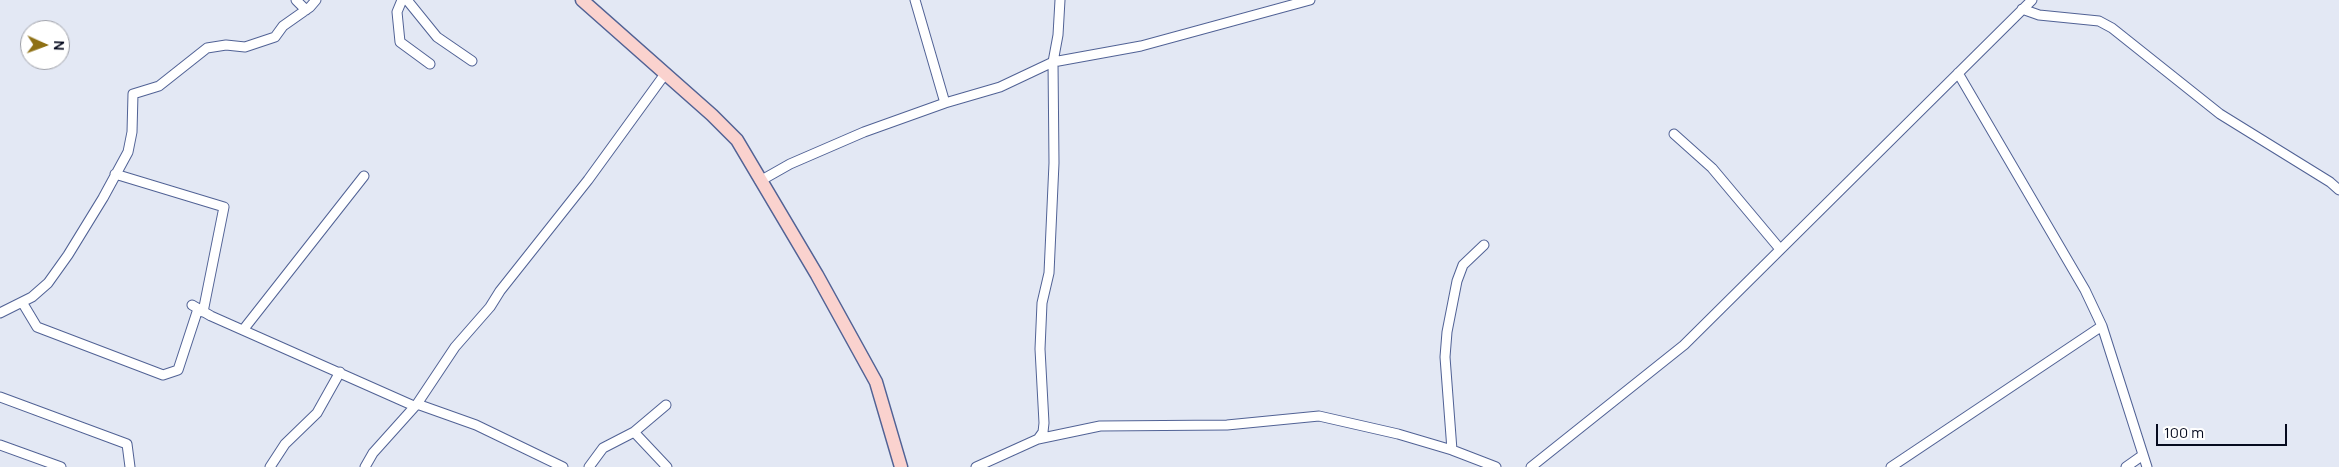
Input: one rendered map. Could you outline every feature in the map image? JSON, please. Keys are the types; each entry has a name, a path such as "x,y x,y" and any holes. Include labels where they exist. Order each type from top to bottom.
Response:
{"street":[{"path":"296,0 306,10"},
{"path":"0,313 32,297 48,283 68,255 103,198 128,152 132,132 133,94 159,86 207,48 226,45 244,47 275,37 283,26 306,10 316,0"},
{"path":"402,0 398,12 400,42 430,64"},
{"path":"407,0 437,37 472,62"},
{"path":"582,0 712,115 737,140 817,275 876,382 902,467"},
{"path":"915,0 945,103"},
{"path":"1038,439 1043,432 1044,423 1040,349 1042,303 1049,273 1054,163 1053,62 1058,35 1060,0"},
{"path":"760,181 790,164 864,132 945,103 1000,87 1053,62 1141,46 1310,0"},
{"path":"1531,467 1684,345 2032,0"},
{"path":"2022,9 2039,15 2099,21 2112,28 2220,114 2330,182 2339,190"},
{"path":"1958,73 2085,290 2102,326 2147,467"},
{"path":"365,467 373,453 416,405 455,347 490,308 500,290 588,180 665,74"},
{"path":"1674,134 1712,168 1780,249"},
{"path":"22,302 37,327 162,375 178,370 198,309 224,207 115,174"},
{"path":"242,330 364,176"},
{"path":"1452,450 1445,357 1446,332 1457,281 1463,265 1484,245"},
{"path":"198,309 416,405 476,425 563,467"},
{"path":"1892,467 2102,326"},
{"path":"270,467 284,444 317,413 340,372"},
{"path":"0,397 127,444 130,467"},
{"path":"588,467 603,448 634,432 666,405"},
{"path":"976,467 1038,439 1100,426 1227,425 1319,416 1398,434 1452,450 1496,467"},
{"path":"634,432 666,467"},
{"path":"0,445 61,467"},
{"path":"2126,467 2144,455"}]}
